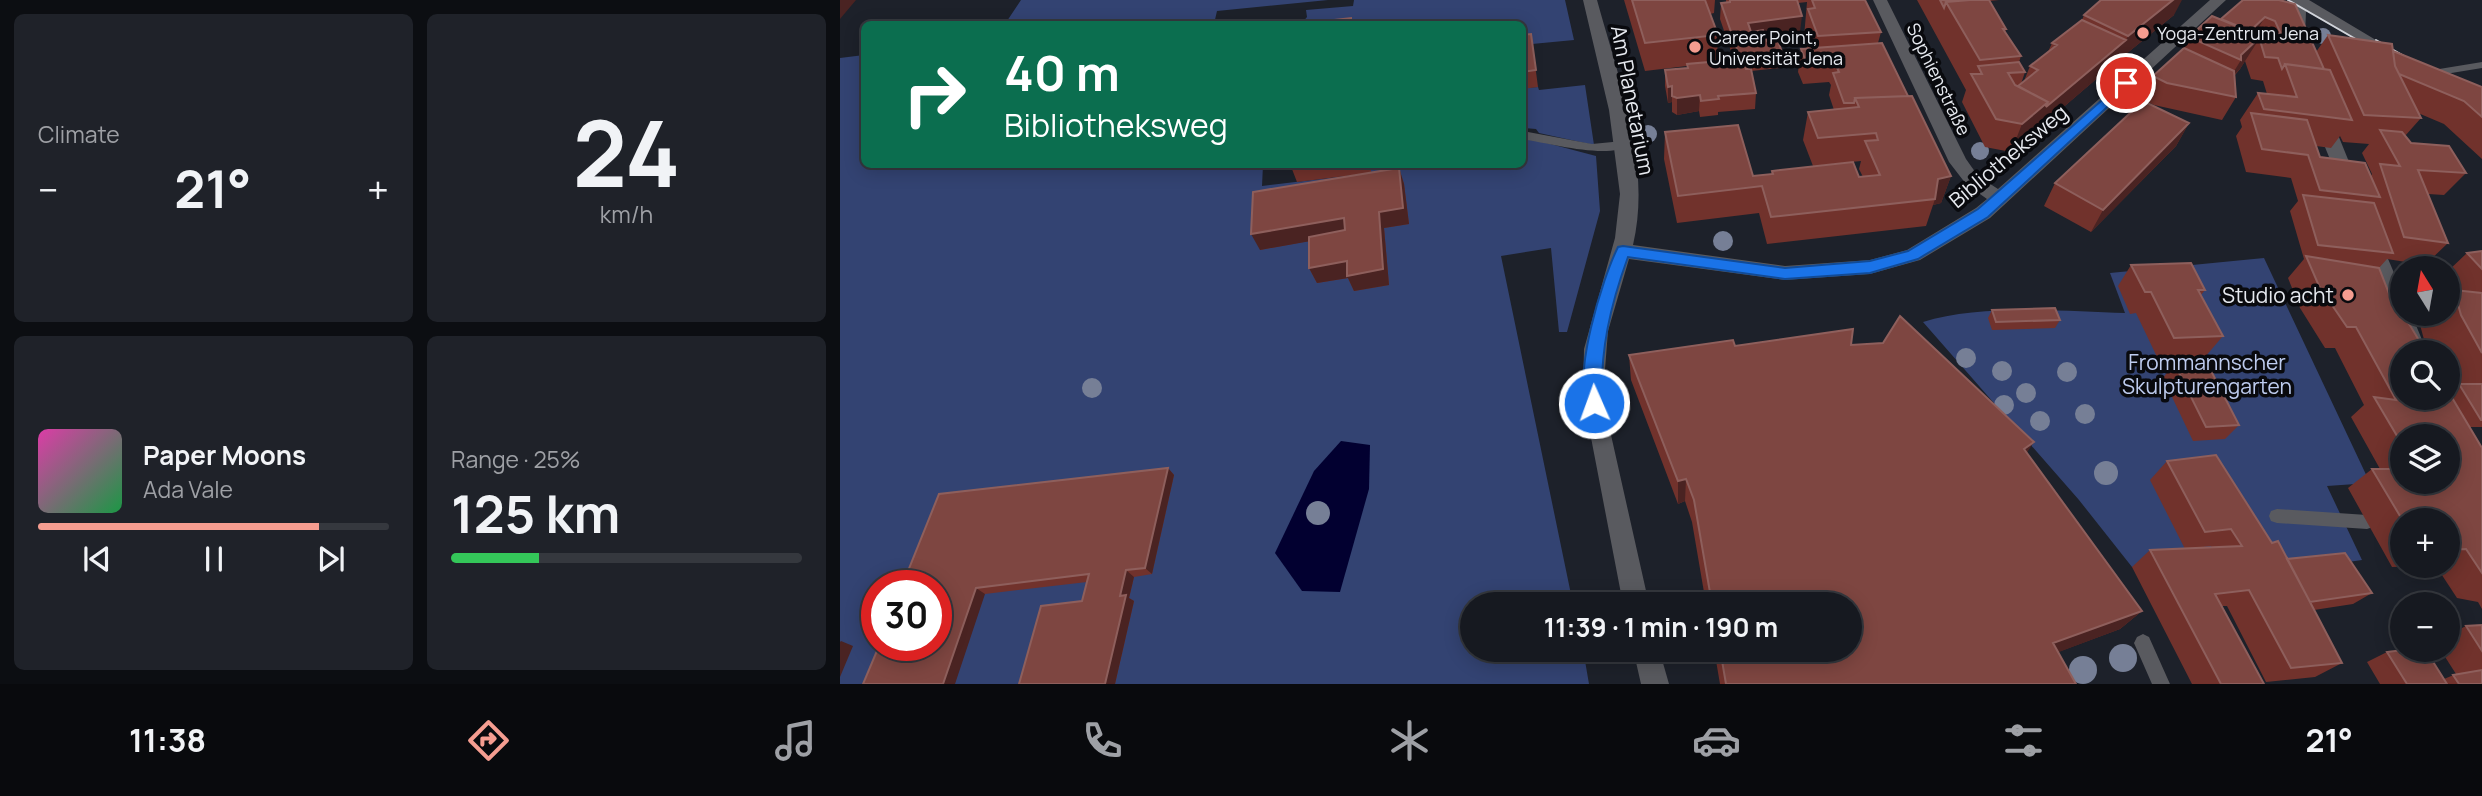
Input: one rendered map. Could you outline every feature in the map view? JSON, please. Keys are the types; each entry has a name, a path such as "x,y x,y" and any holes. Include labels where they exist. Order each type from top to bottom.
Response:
{"street":[{"name":"Am Planetarium","path":"1590,0 1623,145 1629,216 1623,251 1605,301 1598,333 1593,366 1594,403 1633,592"},
{"name":"Sophienstraße","path":"1880,0 1958,162 1972,180 1999,198"},
{"name":"Bibliotheksweg","path":"1623,251 1785,273 1870,267 1913,255 1983,213 2219,0"},
{"path":"2298,0 2298,61"},
{"path":"2298,0 2448,87"},
{"path":"2314,98 2353,195"},
{"path":"2362,220 2412,340"},
{"path":"1649,662 1655,684"}],"lane":[{"path":"2414,68 2482,65"},
{"path":"1526,136 1592,148 1623,145"},
{"path":"2277,516 2367,522"},
{"path":"2143,643 2161,684"}],"green space":[{"path":"1021,0 1328,0 1217,11 1215,21 1007,21"},
{"path":"1354,0 1565,0 1574,40 1532,44 1526,49 1526,21 1304,21 1307,17 1306,10 1353,6"},
{"path":"861,55 861,168 1263,168 1262,186 1371,173 1371,168 1526,168 1526,139 1596,156 1600,211 1567,332 1559,332 1551,248 1501,256 1571,592 1460,592 1460,662 1585,662 1589,684 840,684 840,58"},
{"path":"1585,85 1594,145 1526,128 1526,88 1538,87 1539,90"},
{"name":"Frommannscher Skulpturengarten","path":"2264,258 2370,483 2327,486 2362,560 2327,565 2211,546 2221,563 2132,567 2079,500 1923,322 1945,316 1995,311 2125,313 2110,273"}],"shaded area":[{"path":"1341,441 1370,445 1369,489 1340,592 1302,591 1275,553 1314,471"}],"building":[{"path":"1632,0 1705,0 1718,35 1645,43"},
{"path":"1730,0 1797,0 1802,16 1748,23 1751,32 1763,30 1767,41 1778,41 1782,52 1739,55 1721,3"},
{"path":"1812,0 1865,0 1881,32 1818,36 1808,9 1815,8"},
{"path":"1940,0 1970,0 1946,2 1944,8"},
{"path":"1989,0 2006,29 2003,29 2021,56 1980,60 1946,2"},
{"path":"2101,0 2173,0 2128,36 2084,15"},
{"path":"2243,0 2279,0 2295,4 2324,69 2285,64 2282,69 2278,58 2265,57 2259,37 2261,36 2257,32 2281,34 2275,21 2265,17 2250,31 2221,19"},
{"path":"2212,16 2261,36 2241,55 2241,60 2189,37"},
{"path":"1351,18 1351,21 1324,21"},
{"path":"2082,20 2126,40 2046,107 2048,102 2018,86 2038,70 2030,66 2057,45 2052,43"},
{"path":"1531,34 1536,70 1526,71 1526,35"},
{"path":"2328,35 2392,44 2395,66 2421,118 2364,115"},
{"path":"1882,43 1908,96 1855,98 1854,103 1844,103 1833,73 1839,72 1833,59 1806,62 1801,49"},
{"path":"2184,48 2234,71 2236,97 2167,83 2153,76"},
{"path":"2393,51 2482,87 2482,117 2464,101 2399,74"},
{"path":"1743,59 1746,69 1751,69 1756,93 1718,96 1719,99 1701,101 1700,95 1677,98 1672,96 1672,86 1668,87 1665,70 1688,68 1687,64"},
{"path":"2019,62 2025,72 2008,73 2015,85 2048,102 2022,124 1996,119 1971,74 1982,74 1978,66"},
{"path":"2285,64 2330,70 2352,120 2264,109 2258,93 2297,97"},
{"path":"1912,96 1951,176 1938,179 1935,199 1771,217 1762,186 1678,196 1665,132 1738,125 1753,176 1773,174 1772,171 1853,162 1859,177 1880,175 1865,141 1878,140 1876,133 1818,138 1808,112 1859,107 1855,98"},
{"path":"2143,101 2189,123 2103,210 2055,183"},
{"path":"2251,113 2307,120 2320,157 2365,163 2380,197 2320,190 2308,155 2262,149"},
{"path":"2380,130 2402,132 2411,143 2449,146 2466,173 2418,170 2448,243 2404,237 2380,164 2400,166"},
{"path":"1399,168 1403,208 1379,212 1383,269 1347,276 1347,261 1309,268 1309,237 1345,230 1344,218 1251,234 1253,192"},
{"path":"2303,195 2374,203 2393,253 2318,245"},
{"path":"2482,251 2482,269 2467,253"},
{"path":"2306,256 2379,268 2390,296 2390,326 2410,326 2419,340 2390,340 2390,389 2356,327 2347,327 2319,286"},
{"path":"2191,263 2205,290 2198,290 2223,336 2174,338 2151,292 2145,292 2131,265"},
{"path":"2460,291 2482,293 2482,353 2461,315"},
{"path":"2055,308 2060,320 1996,322 1992,310"},
{"path":"1900,316 2034,442 2024,449 2142,611 2053,643 2076,684 1726,684 1722,662 1862,662 1862,592 1710,592 1694,500 1686,479 1678,481 1629,355 1733,340 1735,346 1853,329 1851,345 1883,343"},
{"path":"2206,361 2239,425 2206,427 2174,363"},
{"path":"2460,384 2482,384 2481,420 2460,386"},
{"path":"2374,397 2390,399 2390,410 2459,410 2482,448 2482,573 2466,549 2460,549 2460,508 2395,508 2372,469 2390,469 2390,494 2460,494 2460,424 2390,424"},
{"path":"2216,455 2272,543 2278,541 2342,663 2291,668 2249,590 2215,594 2264,684 2221,684 2150,550 2242,546 2231,529 2205,532 2167,461"},
{"path":"1168,468 1145,568 1126,570 1120,596 1126,595 1105,684 1019,684 1041,606 1082,601 1089,574 976,588 952,658 952,570 908,570 939,494"},
{"path":"2345,553 2372,593 2310,602 2287,559"},
{"path":"2482,625 2482,651 2466,626"},
{"path":"873,661 951,661 943,684 863,684"},
{"path":"2393,662 2433,662 2447,684 2407,684"},
{"path":"2482,670 2482,684 2459,684 2453,675"}],"tram line":[{"path":"2288,0 2373,49"},
{"path":"2376,40 2418,64"}],"place":[{"name":"Yoga-Zentrum Jena","path":"2143,33"},
{"name":"Career Point, Universität Jena","path":"1695,47"},
{"name":"Studio acht","path":"2348,295"}],"route":[{"path":"1594,403 1593,366 1598,333 1605,301 1623,251 1785,273 1870,267 1913,255 1983,213 2126,83"}]}
